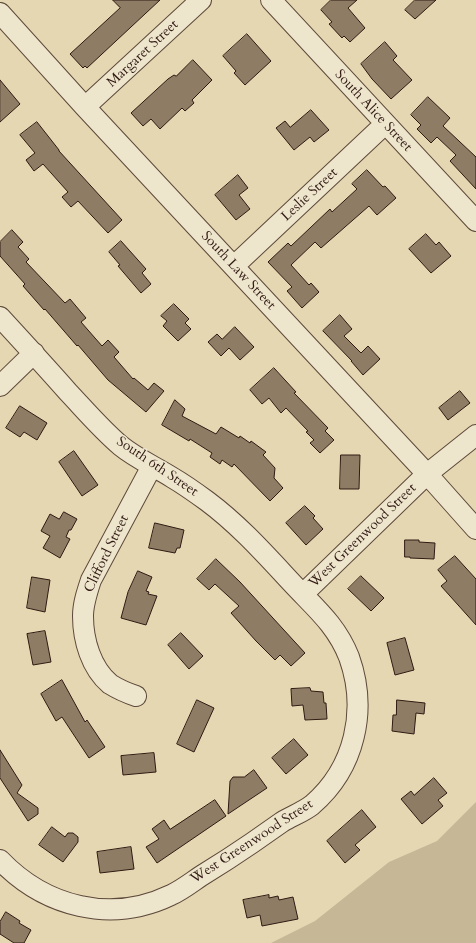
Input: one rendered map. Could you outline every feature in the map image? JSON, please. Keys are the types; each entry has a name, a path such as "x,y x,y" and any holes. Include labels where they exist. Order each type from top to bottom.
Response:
{"street":[{"name":"Margaret Street","path":"86,107 201,0"},
{"name":"South Alice Street","path":"271,0 476,221"},
{"name":"South Law Street","path":"0,13 427,474 476,529"},
{"name":"Leslie Street","path":"234,266 385,124"},
{"name":"South 6th Street","path":"0,317 102,428 122,446 208,501 238,527 303,594"},
{"path":"0,386 34,353"},
{"name":"West Greenwood Street","path":"0,860 15,874 35,889 57,900 100,909 125,908 149,903 172,894 240,852 281,822 307,809 313,804 331,786 342,769 352,746 356,730 358,707 356,682 343,644 330,623 318,608 303,594 427,474 476,435"},
{"name":"Clifford Street","path":"136,696 110,684 98,671 91,658 85,635 83,616 85,599 91,580 152,466"}],"shaded area":[{"path":"476,802 476,943 271,943 315,921 389,862 437,841"}],"building":[{"path":"113,0 160,0 87,68 85,66 83,68 70,54 120,8"},
{"path":"331,0 357,0 348,8 365,28 350,42 344,36 342,38 329,24 332,22 321,10"},
{"path":"415,0 436,0 415,19 405,10"},
{"path":"247,34 271,61 245,85 234,73 236,71 223,56"},
{"path":"385,42 397,56 393,60 412,80 391,99 372,79 361,64"},
{"path":"193,60 212,80 192,100 194,103 185,111 182,108 160,129 151,119 143,126 131,113 168,79 174,75 176,76"},
{"path":"0,80 20,104 0,122"},
{"path":"428,97 450,118 443,126 476,157 476,189 450,161 456,155 437,137 431,143 417,129 421,125 411,115"},
{"path":"311,110 329,130 314,142 310,137 294,150 276,128 285,121 290,127"},
{"path":"37,122 59,151 122,220 108,233 78,201 71,207 62,197 68,192 43,164 34,171 26,160 35,153 20,135"},
{"path":"367,170 396,198 377,215 369,206 321,248 315,242 291,265 309,285 311,283 319,292 302,308 287,291 292,287 268,262 288,243 291,246 330,209 332,212 357,189 352,184"},
{"path":"238,175 248,188 239,195 250,209 236,220 215,195"},
{"path":"12,230 23,242 18,247 29,259 26,262 65,303 70,299 86,318 81,322 102,346 108,340 119,352 114,357 133,379 134,378 148,390 154,383 164,391 146,412 108,380 78,345 77,346 23,286 25,284 0,256 0,242"},
{"path":"426,234 436,245 439,242 451,256 431,273 409,249"},
{"path":"121,241 146,269 142,273 151,284 141,293 118,266 120,265 109,252"},
{"path":"174,304 189,319 185,323 191,329 178,341 163,326 167,321 161,316"},
{"path":"340,315 352,329 344,336 361,353 368,346 380,359 363,375 352,361 323,331"},
{"path":"235,327 254,347 240,360 229,348 221,356 208,342 217,334 222,339"},
{"path":"274,368 296,392 294,393 328,428 325,431 334,440 320,453 310,443 314,440 306,432 308,431 286,408 281,413 269,398 262,404 250,390"},
{"path":"460,391 470,403 448,420 439,408"},
{"path":"175,400 185,409 182,416 216,434 221,427 239,438 240,436 250,443 251,441 266,452 263,455 275,468 274,478 283,488 270,501 234,464 232,467 222,460 220,464 210,457 212,453 190,439 189,441 162,425"},
{"path":"20,406 47,423 37,440 24,432 20,437 6,428"},
{"path":"74,451 98,485 82,496 59,462"},
{"path":"341,455 360,455 359,489 340,489"},
{"path":"305,506 315,516 313,518 323,529 306,545 286,523"},
{"path":"64,512 77,519 71,530 69,530 66,537 70,539 60,558 43,548 50,536 41,531 50,514 59,519"},
{"path":"155,523 184,530 180,548 177,548 175,553 149,548"},
{"path":"405,540 419,540 419,542 435,543 434,559 405,557"},
{"path":"455,556 476,579 476,625 441,586 447,581 438,570"},
{"path":"216,559 240,582 305,653 291,666 280,655 275,660 231,613 239,606 215,584 209,590 197,579"},
{"path":"138,571 152,577 146,591 149,592 148,594 157,596 146,625 121,618 128,592"},
{"path":"361,576 384,598 371,611 348,589"},
{"path":"32,577 50,580 45,612 27,608"},
{"path":"45,631 51,662 33,665 27,634"},
{"path":"181,633 203,656 189,669 168,645"},
{"path":"405,638 414,670 395,675 387,643"},
{"path":"62,680 85,722 87,720 105,747 89,758 62,717 56,721 41,694"},
{"path":"310,688 311,691 323,692 324,703 326,703 327,719 305,720 303,705 292,706 291,689"},
{"path":"197,700 214,708 194,752 177,744"},
{"path":"397,700 425,703 424,714 416,713 414,734 392,731 393,715 396,715"},
{"path":"294,739 308,755 286,774 272,758"},
{"path":"0,750 22,785 17,793 38,808 38,814 28,821 0,778"},
{"path":"154,753 156,772 123,775 121,756"},
{"path":"254,770 267,788 228,814 230,781 233,777 244,777"},
{"path":"434,778 447,793 438,800 443,806 422,824 401,799 411,791 414,795"},
{"path":"215,800 226,816 157,863 146,847 159,839 152,829 164,820 170,829"},
{"path":"362,810 376,827 355,845 360,850 345,863 327,841"},
{"path":"52,827 65,837 68,833 73,833 78,837 78,842 63,862 39,845"},
{"path":"131,847 134,869 100,873 97,852"},
{"path":"269,895 269,898 278,896 279,900 293,897 298,919 262,926 260,915 247,918 243,900"},
{"path":"6,912 20,921 19,923 31,930 24,943 14,943 0,934 0,922"}]}
